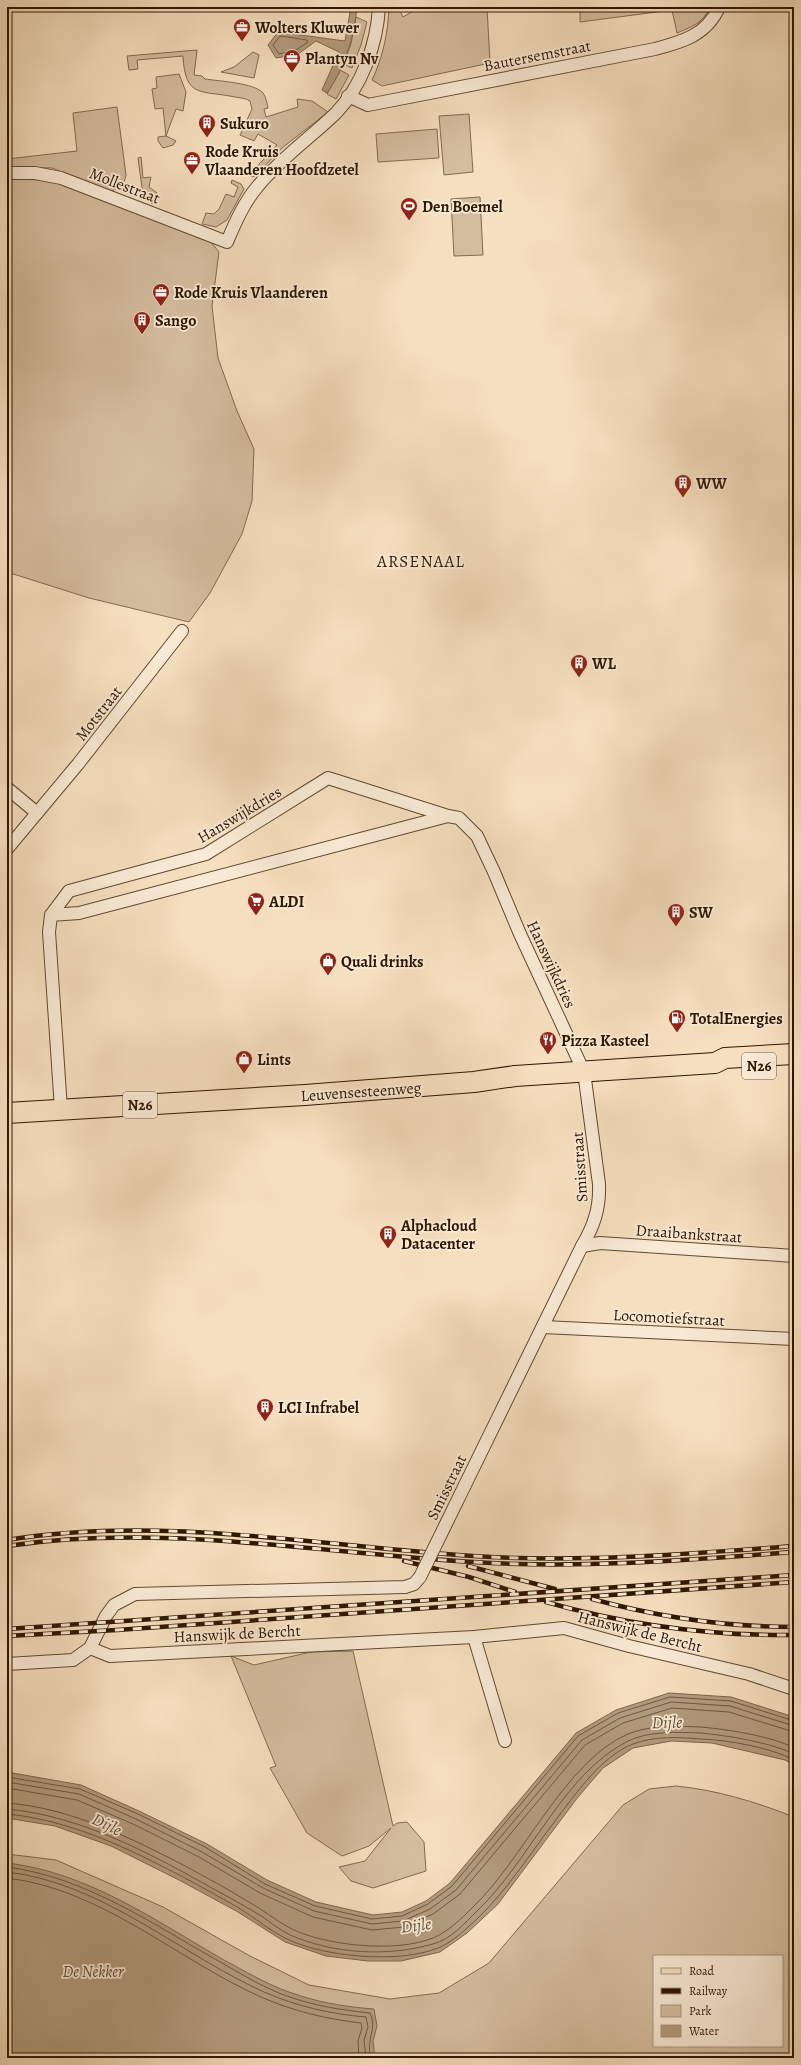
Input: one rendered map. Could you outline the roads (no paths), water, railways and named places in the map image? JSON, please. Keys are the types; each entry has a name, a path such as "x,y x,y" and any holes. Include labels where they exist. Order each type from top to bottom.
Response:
{"main road":[{"name":"Leuvensesteenweg","path":"7,1113 305,1095 467,1082 515,1076 715,1063 725,1058 794,1054"},
{"name":"Leuvensesteenweg","path":"715,1063 724,1069 794,1064"}],"street":[{"path":"348,96 360,79 371,50 379,7"},
{"name":"Bautersemstraat","path":"348,96 368,105 655,49 683,41 701,32 715,16 719,7"},
{"name":"Mollestraat","path":"7,173 35,174 67,180 227,242 239,215 257,187 284,157 337,111 348,96"},
{"name":"Motstraat","path":"7,849 78,764 182,631"},
{"name":"Hanswijkdries","path":"51,915 69,891 206,854 328,778 448,816 459,818 477,836 520,934 584,1072"},
{"path":"7,788 37,813"},
{"path":"61,1109 49,932 51,915 79,913 448,816"},
{"name":"Smisstraat","path":"90,1648 106,1616 114,1605 135,1594 405,1587 414,1584 420,1577 582,1246 592,1229 600,1200 584,1072"},
{"name":"Draaibankstraat","path":"582,1246 600,1243 664,1249 794,1256"},
{"name":"Locomotiefstraat","path":"543,1327 794,1339"},
{"name":"Hanswijk de Bercht","path":"90,1648 110,1656 474,1637 564,1628 629,1646 749,1674 794,1688"},
{"path":"474,1637 505,1741"},
{"path":"7,1664 73,1660 90,1648"}],"water":[{"path":"351,7 357,7 354,30 348,52 339,73 327,93 322,90 339,52 316,41 298,54 276,58 268,45 278,32 345,41"},
{"name":"Dijle","path":"669,1693 731,1697 794,1717 794,1765 785,1760 712,1743 671,1741 633,1748 603,1768 578,1797 498,1904 467,1933 440,1952 401,1961 368,1961 326,1956 285,1942 238,1912 111,1846 55,1826 7,1818 7,1772 81,1785 207,1844 267,1880 316,1902 373,1915 402,1912 426,1901 450,1883 576,1733 616,1710"},
{"path":"7,1863 37,1868 65,1876 93,1887 120,1900 224,1960 280,1989 299,1996 320,2001 352,2007 374,2009 377,2026 373,2041 375,2058 7,2058"}],"railway":[{"path":"7,1540 65,1533 182,1531 473,1556 553,1559 634,1557 794,1546"},
{"path":"7,1546 65,1540 123,1538 182,1539 240,1542 415,1558 554,1565 634,1563 794,1552"},
{"path":"404,1561 469,1577 515,1592"},
{"path":"468,1566 555,1589"},
{"path":"7,1629 794,1575"},
{"path":"7,1636 117,1630 794,1582"},
{"path":"592,1599 642,1611 692,1620 768,1627 794,1627"},
{"path":"546,1602 607,1617 668,1628 731,1634 794,1635"}],"place":[{"name":"Wolters Kluwer","path":"242,42"},
{"name":"Plantyn Nv","path":"292,73"},
{"name":"Sukuro","path":"207,138"},
{"name":"Rode Kruis Vlaanderen Hoofdzetel","path":"192,175"},
{"name":"Den Boemel","path":"409,221"},
{"name":"Rode Kruis Vlaanderen","path":"161,307"},
{"name":"Sango","path":"142,335"},
{"name":"WW","path":"683,498"},
{"name":"WL","path":"579,678"},
{"name":"ALDI","path":"256,916"},
{"name":"SW","path":"676,927"},
{"name":"Quali drinks","path":"328,976"},
{"name":"TotalEnergies","path":"677,1033"},
{"name":"Pizza Kasteel","path":"548,1055"},
{"name":"Lints","path":"244,1074"},
{"name":"Alphacloud Datacenter","path":"388,1249"},
{"name":"LCI Infrabel","path":"265,1422"}],"district":[{"name":"ARSENAAL","path":"421,561"}],"park label":[{"name":"De Nekker","path":"93,1971"}]}
